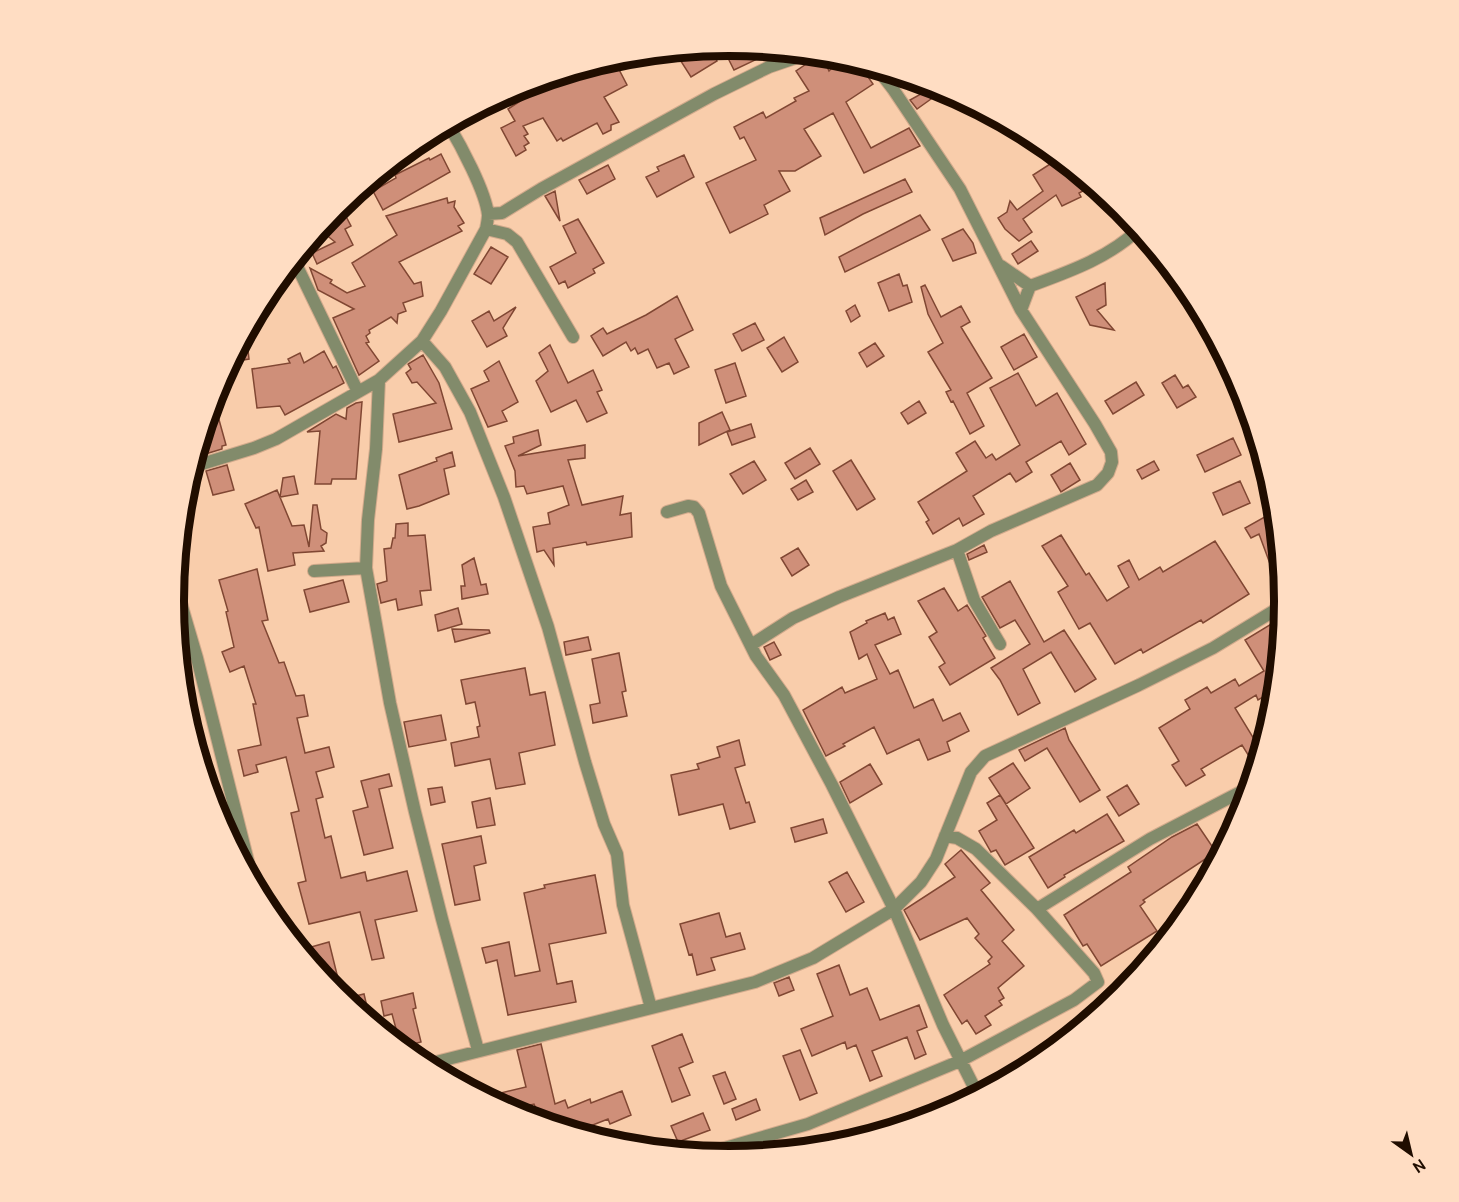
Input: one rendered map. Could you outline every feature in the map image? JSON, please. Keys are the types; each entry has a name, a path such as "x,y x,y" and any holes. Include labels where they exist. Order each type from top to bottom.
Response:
{"street":[{"path":"488,214 498,214 507,210 714,94 793,59"},
{"path":"751,645 793,618 820,605 957,550 991,531 1097,485 1111,467 1111,452 1101,433 1021,310 960,189 884,78"},
{"path":"202,464 276,439 379,380 422,341 486,229 488,214 470,164 452,132"},
{"path":"486,229 507,234 517,242 573,337"},
{"path":"1021,310 1030,286 1077,268 1103,255 1133,233"},
{"path":"999,264 1030,286"},
{"path":"298,268 358,392"},
{"path":"422,341 445,367 470,412 507,508 548,627 604,824 617,854 623,905 651,1008"},
{"path":"379,380 366,568 395,724 442,919 478,1050"},
{"path":"667,512 688,506 694,507 699,513 715,572 756,656 784,696 894,909 960,1061 974,1088"},
{"path":"957,550 974,600 1000,644"},
{"path":"314,571 366,568"},
{"path":"437,1061 755,982 813,958 894,909 921,882 936,859 972,772 985,756 1213,648 1275,610"},
{"path":"184,615 246,853"},
{"path":"1037,909 1150,839 1240,792"},
{"path":"735,1146 808,1124 960,1061 1074,999 1098,982 1094,973 1037,909 976,849 957,838 945,836"}],"building":[{"path":"714,56 717,61 691,77 679,58"},
{"path":"727,56 762,57 734,70"},
{"path":"810,62 826,64 829,71 834,66 865,73 873,84 846,102 871,148 909,128 920,146 864,173 833,113 804,129 821,156 795,171 779,171 790,191 764,205 768,214 730,233 706,183 756,160 744,137 740,139 734,127 763,112 766,118 796,101 794,98 809,91 796,71"},
{"path":"618,67 627,85 604,97 619,122 611,125 611,130 603,134 597,123 563,141 561,138 557,141 543,118 523,126 528,134 524,136 529,143 524,146 526,150 516,156 501,128 515,121 508,109 535,92 554,84"},
{"path":"919,89 935,96 917,109 910,100 921,94"},
{"path":"441,154 450,172 383,210 373,191 396,178 395,175"},
{"path":"684,155 694,177 657,197 646,177 659,171 657,167"},
{"path":"1053,162 1087,189 1079,193 1081,197 1062,206 1056,195 1023,219 1032,232 1019,241 1005,229 998,218 1007,212 1010,201 1017,210 1043,191 1033,175"},
{"path":"608,165 615,179 587,194 579,180"},
{"path":"905,179 912,192 863,214 825,235 820,218"},
{"path":"555,191 560,221 545,196"},
{"path":"447,198 448,203 455,201 454,207 464,223 458,226 462,231 399,262 414,284 421,282 423,296 403,303 406,311 398,314 397,323 391,317 369,330 370,333 366,336 369,342 366,343 379,361 359,375 333,318 354,309 318,290 310,268 332,280 330,283 347,293 365,286 352,263 397,235 386,216"},
{"path":"345,214 351,226 345,229 353,245 317,264 312,253 335,242 325,234"},
{"path":"920,215 930,230 845,272 839,257"},
{"path":"578,219 604,263 593,269 595,273 568,288 565,281 559,284 550,267 576,253 563,226"},
{"path":"963,229 973,243 976,253 953,261 942,239"},
{"path":"1031,241 1038,251 1018,264 1012,254"},
{"path":"491,247 508,257 491,284 474,274"},
{"path":"899,274 903,286 907,285 912,302 889,311 878,283"},
{"path":"1105,283 1106,305 1097,310 1114,330 1090,325 1076,297"},
{"path":"925,285 941,317 961,306 970,322 961,327 992,378 967,393 984,426 970,434 946,392 951,390 928,352 943,343 928,314 921,287"},
{"path":"677,296 693,330 675,339 689,367 674,374 669,363 657,368 648,349 638,354 635,348 631,351 626,342 603,356 591,336 603,328 607,334 646,315"},
{"path":"855,305 860,316 851,322 846,311"},
{"path":"516,307 503,328 507,336 487,347 472,321 489,311 494,321"},
{"path":"755,323 764,340 742,351 733,334"},
{"path":"1024,334 1037,357 1014,370 1001,347"},
{"path":"784,337 798,362 782,372 767,348"},
{"path":"875,343 884,356 867,367 859,353"},
{"path":"550,345 568,383 593,370 602,390 597,392 607,413 587,422 576,400 551,412 536,381 548,371 539,353"},
{"path":"248,346 249,359 240,360"},
{"path":"324,351 333,368 336,366 344,383 285,415 280,406 257,408 252,369 290,363 288,359 300,353 304,363"},
{"path":"423,355 439,383 452,429 399,442 393,414 436,403 417,382 412,383 406,373 411,369 408,364"},
{"path":"499,361 518,402 502,411 507,421 488,427 471,389 489,381 484,371"},
{"path":"735,363 746,396 726,403 715,370"},
{"path":"1018,373 1036,406 1057,393 1086,444 1069,455 1061,441 1026,462 1032,472 1016,482 1010,473 973,496 984,514 963,526 959,518 933,534 926,522 929,520 918,502 967,471 956,453 975,441 986,458 992,454 996,460 1020,445 990,388"},
{"path":"1175,375 1183,388 1188,385 1196,397 1177,408 1162,383"},
{"path":"1136,382 1144,395 1113,414 1105,401"},
{"path":"919,401 926,413 908,424 901,413"},
{"path":"362,402 356,479 332,479 331,484 315,484 320,431 307,432 336,414 346,419 347,408"},
{"path":"722,412 730,430 699,445 699,423"},
{"path":"217,414 226,445 222,446 222,449 205,454"},
{"path":"751,424 755,437 732,445 727,432"},
{"path":"538,430 541,445 518,456 585,445 585,458 568,460 582,505 623,496 620,515 631,513 632,537 553,548 554,565 544,550 537,552 533,527 550,524 548,513 569,505 563,486 527,494 524,486 516,487 515,471 505,446 514,443 513,437"},
{"path":"1233,438 1241,455 1205,472 1197,455"},
{"path":"810,448 820,464 795,479 785,463"},
{"path":"452,452 455,466 444,469 449,494 407,509 399,475 437,461 436,458"},
{"path":"851,460 875,499 857,510 833,471"},
{"path":"754,461 766,480 743,494 730,474"},
{"path":"1154,461 1159,470 1142,479 1137,470"},
{"path":"1070,463 1080,480 1061,492 1051,475"},
{"path":"227,465 234,490 213,495 206,471"},
{"path":"294,476 298,494 280,497 283,478"},
{"path":"806,480 813,492 798,500 791,489"},
{"path":"1240,481 1250,503 1223,515 1213,493"},
{"path":"277,490 292,526 304,525 309,547 313,505 317,505 321,529 327,533 326,543 321,546 324,551 293,553 295,565 268,571 259,527 256,528 245,504"},
{"path":"1268,515 1274,568 1272,569 1259,534 1251,538 1245,528"},
{"path":"408,523 408,536 425,535 431,590 420,591 422,605 398,610 396,599 381,603 377,584 387,581 384,549 391,548 393,538 395,538 396,524"},
{"path":"1061,535 1086,575 1089,573 1107,601 1129,587 1118,566 1129,560 1139,580 1160,567 1163,572 1215,541 1249,594 1203,623 1201,620 1143,653 1141,649 1115,664 1090,623 1079,629 1058,592 1068,586 1042,546"},
{"path":"984,545 987,552 969,560 967,554"},
{"path":"798,548 809,565 792,576 781,558"},
{"path":"474,558 481,585 486,584 488,594 462,599 461,586 465,586 462,565"},
{"path":"257,569 268,620 262,621 279,663 284,662 296,696 304,695 308,716 297,718 305,753 329,747 334,767 316,772 323,797 316,799 325,838 331,836 341,878 365,872 367,881 407,871 417,911 375,920 384,958 372,960 360,912 309,924 298,883 306,881 291,813 299,811 286,757 256,765 258,772 244,776 238,750 261,745 253,704 256,704 244,666 230,672 222,652 234,647 226,612 228,611 219,580"},
{"path":"343,580 349,602 310,612 304,590"},
{"path":"1010,581 1044,642 1064,630 1096,679 1075,692 1051,652 1023,669 1040,703 1018,715 1000,680 991,668 1030,644 1015,620 1000,628 982,597"},
{"path":"944,588 958,611 967,605 986,636 983,638 995,658 950,685 939,667 945,663 929,637 937,632 918,601"},
{"path":"458,608 462,624 438,631 435,615"},
{"path":"885,613 888,620 894,617 901,634 875,645 890,674 898,670 914,708 933,699 943,721 960,713 969,731 947,742 950,751 928,760 919,739 887,754 874,727 826,756 803,710 842,687 845,693 877,679 867,654 859,659 850,632 867,623 866,621"},
{"path":"1273,623 1274,625 1267,695 1258,700 1256,695 1235,708 1256,742 1251,759 1242,745 1201,769 1205,775 1186,786 1172,765 1179,761 1159,728 1190,709 1185,700 1207,687 1211,693 1235,679 1239,686 1264,671 1245,640"},
{"path":"452,629 489,630 490,633 455,642"},
{"path":"588,637 591,650 566,655 564,642"},
{"path":"774,642 781,655 770,660 764,647"},
{"path":"619,653 626,691 622,692 627,716 593,723 590,705 600,703 592,659"},
{"path":"525,668 530,695 545,692 555,745 519,753 525,784 496,789 490,759 455,766 451,743 479,737 477,727 480,726 475,702 466,704 461,680"},
{"path":"441,715 446,740 409,747 404,722"},
{"path":"1065,728 1069,740 1100,790 1080,802 1047,748 1025,761 1019,750"},
{"path":"739,740 745,765 735,768 746,803 749,802 755,822 730,829 723,804 679,815 671,775 699,769 697,764 720,757 717,747"},
{"path":"1013,763 1030,788 1006,804 989,778"},
{"path":"870,764 882,784 850,803 840,782"},
{"path":"389,774 392,786 379,789 393,848 364,855 353,811 368,807 361,781"},
{"path":"1127,785 1139,804 1119,816 1107,797"},
{"path":"442,787 445,802 431,805 428,789"},
{"path":"1000,795 1034,848 1005,865 996,850 991,852 979,831 997,820 987,803"},
{"path":"490,798 495,825 477,828 472,802"},
{"path":"1107,814 1124,841 1064,875 1065,877 1048,888 1029,857 1074,830 1076,833"},
{"path":"823,819 827,833 795,842 791,828"},
{"path":"1197,824 1215,850 1212,854 1143,900 1145,902 1140,906 1157,931 1101,966 1087,944 1083,946 1064,915 1131,872 1128,867 1172,837"},
{"path":"481,836 486,863 474,866 480,900 455,905 442,844"},
{"path":"961,850 990,883 981,890 1014,930 1002,941 1024,966 998,988 1004,998 999,1001 1002,1005 985,1016 991,1025 976,1034 967,1020 962,1024 944,995 990,964 988,961 992,957 975,938 979,934 967,918 920,940 904,910 955,877 945,864"},
{"path":"847,872 864,902 846,912 829,882"},
{"path":"595,875 606,933 549,944 557,984 572,981 576,1002 508,1015 497,960 486,963 482,948 509,942 515,976 540,971 524,893 545,888 544,885"},
{"path":"719,913 726,937 740,933 745,949 711,958 715,970 697,975 692,954 689,955 680,924"},
{"path":"329,942 339,981 319,961 309,948"},
{"path":"839,965 850,995 867,988 880,1020 919,1005 927,1027 917,1031 926,1054 915,1059 907,1037 872,1051 882,1076 870,1081 856,1045 847,1049 845,1042 812,1056 801,1029 833,1016 817,974"},
{"path":"789,977 794,990 779,996 774,983"},
{"path":"413,993 416,1008 413,1009 421,1042 411,1044 398,1034 392,1014 384,1016 381,1001"},
{"path":"364,994 367,1009 354,996"},
{"path":"682,1034 693,1062 679,1068 690,1095 672,1102 652,1046"},
{"path":"541,1044 555,1104 565,1100 568,1108 590,1099 591,1103 622,1091 631,1115 610,1124 608,1119 586,1128 537,1111 534,1104 524,1106 497,1094 526,1087 517,1050"},
{"path":"800,1050 817,1093 800,1100 783,1056"},
{"path":"725,1072 736,1099 724,1104 713,1076"},
{"path":"756,1099 760,1110 736,1120 732,1109"},
{"path":"703,1113 710,1130 678,1142 671,1126"}]}
